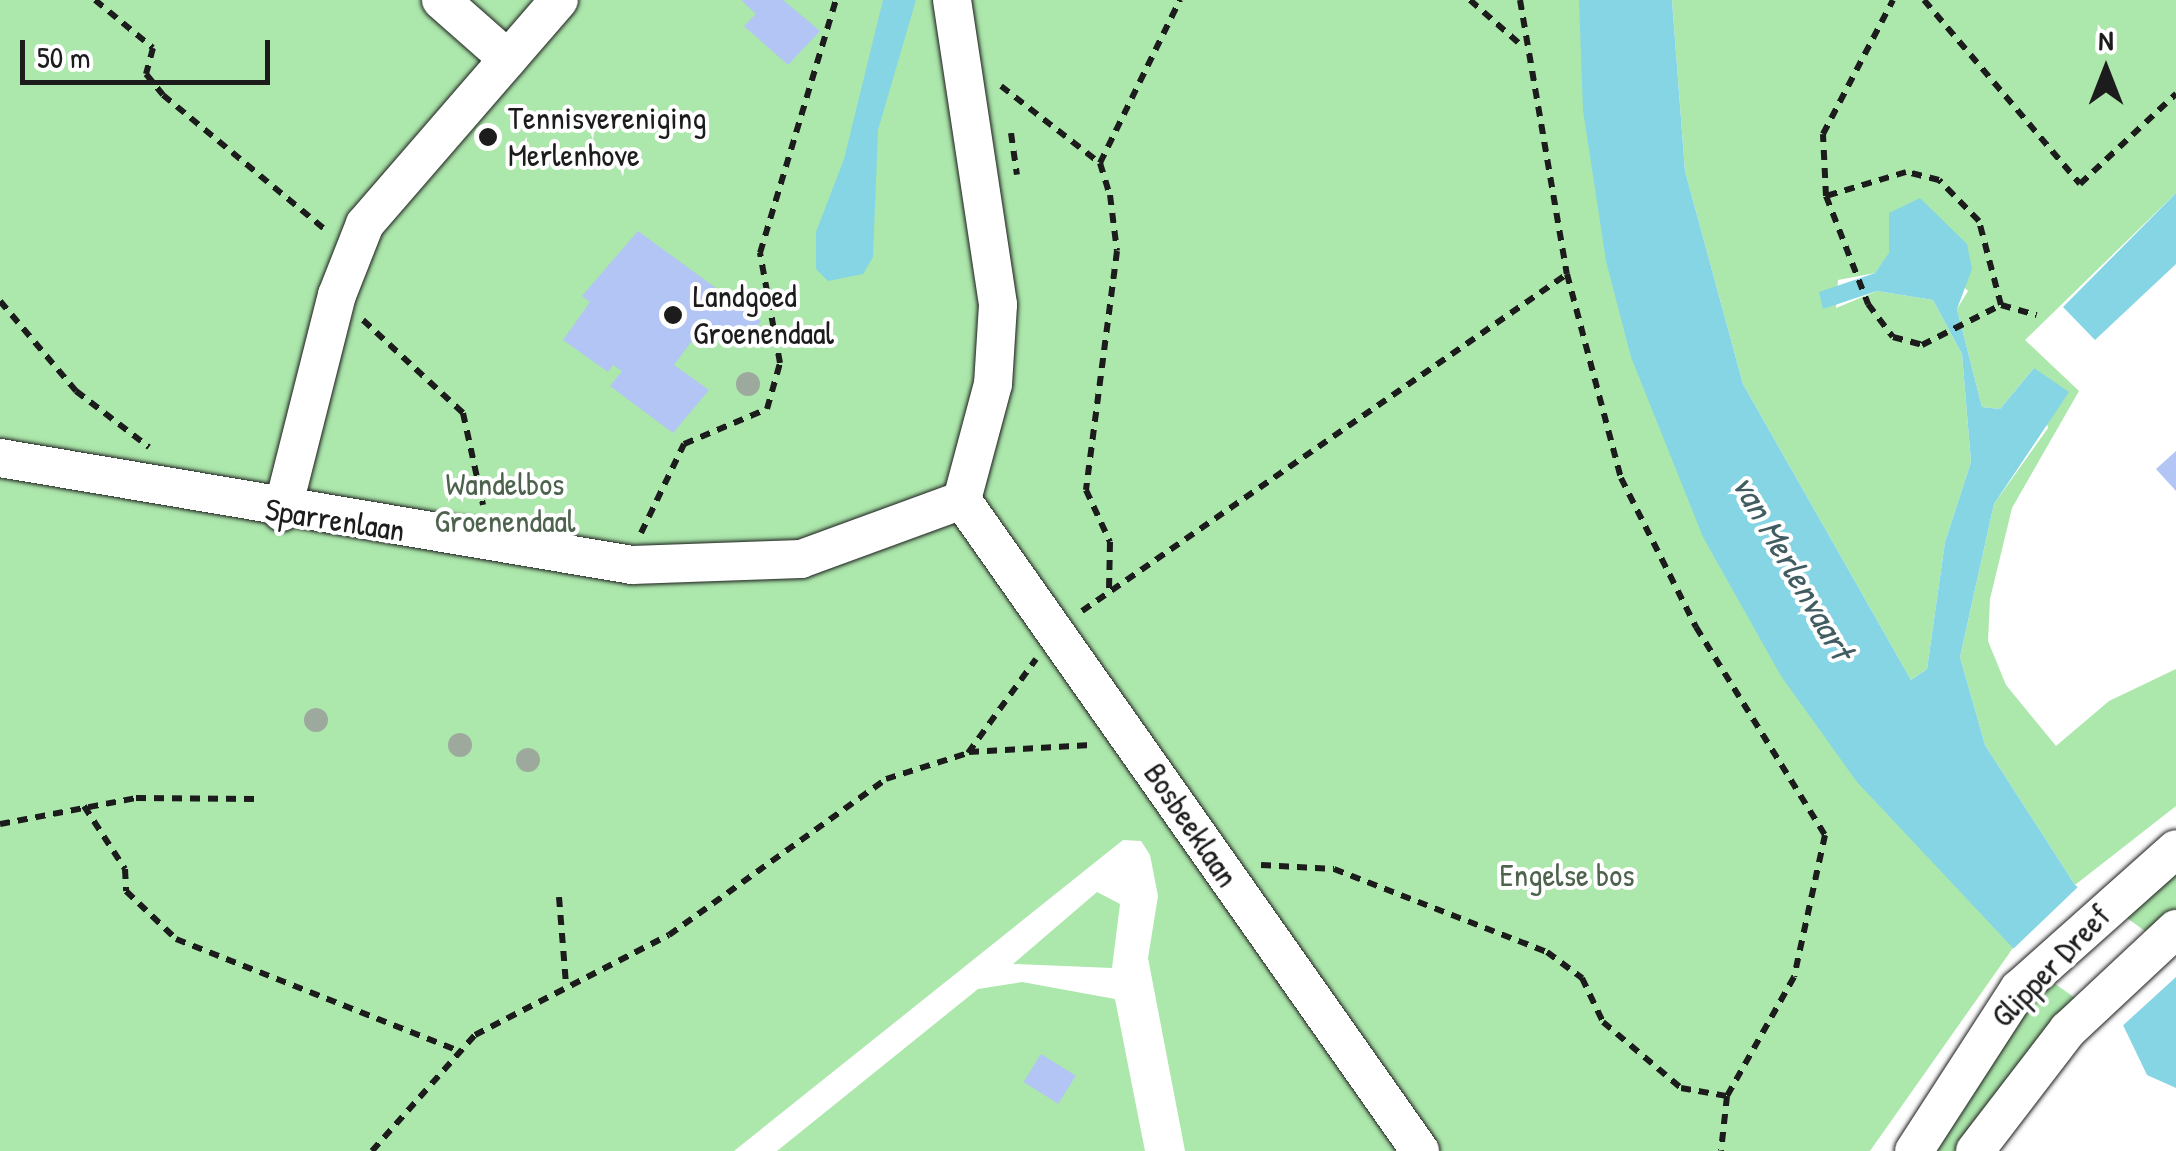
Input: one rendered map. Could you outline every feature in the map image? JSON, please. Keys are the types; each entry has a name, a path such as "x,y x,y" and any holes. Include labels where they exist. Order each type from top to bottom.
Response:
{"street":[{"path":"442,0 508,60"},
{"path":"282,512 337,295 365,224 559,0"},
{"path":"952,0 998,305 993,384 962,500"},
{"name":"Sparrenlaan","path":"0,458 282,512 632,565 801,559 962,500"},
{"name":"Bosbeeklaan","path":"962,500 1420,1151"},
{"name":"Glipper Dreef","path":"1914,1151 2019,989 2112,900 2176,849"},
{"name":"Glipper Dreef","path":"1975,1151 2068,1030 2170,934"}],"path":[{"path":"632,565 684,444 768,409 780,363 760,253 836,0"},
{"path":"1108,592 1110,542 1086,490 1117,250 1100,163 1180,0"},
{"path":"1470,0 1521,45"},
{"path":"1520,0 1521,45 1597,410 1621,478 1696,628 1824,835 1794,977 1727,1096 1721,1151"},
{"path":"1892,0 1823,134 1826,196 1851,268 1868,304 1893,337 1922,345 2000,305 2038,316"},
{"path":"1924,0 2080,184 2176,94"},
{"path":"1001,86 1100,163"},
{"path":"1826,196 1906,172 1938,180 1978,221 2000,305"},
{"path":"0,301 32,347 193,496"},
{"path":"0,824 84,806 262,799"},
{"path":"84,806 126,869 126,891 176,939 456,1050"},
{"path":"1254,864 1334,869 1547,952 1582,978 1603,1022 1681,1088 1727,1096"},
{"path":"372,1151 456,1050 566,984 558,897"}],"green space":[{"name":"Wandelbos Groenendaal","path":"0,0 1607,0 1609,132 2013,948 1870,1151 1185,1151 1148,958 1158,896 1150,855 1141,841 1123,840 734,1151 0,1151"},
{"path":"1672,0 2176,0 2176,193 2025,340 2079,391 2012,508 1990,599 1988,641 2006,685 2056,746 2109,701 2176,669 2176,806 2075,885 1985,745 1960,657 1994,504 2048,428 2034,368 2000,409 1982,407 1957,309 1968,291 1889,213 1890,253 1875,273 1838,280 1836,308 1877,291 1933,300 1962,354 1971,462 1945,542 1927,669 1911,680 1743,384 1685,171"},
{"path":"2176,868 2176,913 1956,1151 1929,1151 2017,1016"},
{"path":"1097,892 1120,904 1112,968 1013,964"},
{"path":"1022,982 1115,999 1145,1151 777,1151 978,989"}],"water":[{"path":"883,0 916,0 878,130 873,257 863,274 828,281 816,269 816,232 844,159"},
{"name":"van Merlenvaart","path":"1579,0 1672,0 1685,171 1743,384 1911,680 1927,669 1945,542 1971,462 1962,354 1933,300 1877,291 1823,309 1819,292 1875,273 1889,253 1889,213 1920,198 1967,244 1972,269 1957,309 1982,407 2000,409 2034,368 2069,392 1994,504 1960,657 1985,745 2075,885 2176,960 2176,1088 2147,1075 2123,1025 2013,948 1857,782 1781,676 1703,537 1631,357 1606,261 1583,110"},
{"path":"2176,193 2176,264 2095,340 2063,307"}],"pier":[{"path":"2081,884 2176,954 2176,977 2119,1029 2010,952"}],"building":[{"path":"741,0 783,0 820,31 788,65 744,26 756,14"},
{"path":"638,231 761,321 739,349 705,323 674,365 709,390 673,433 610,386 622,371 613,365 608,372 563,340 590,302 582,296"},
{"path":"2176,451 2176,491 2156,469"},
{"path":"1041,1054 1076,1076 1058,1104 1024,1082"}],"place":[{"name":"Tennisvereniging Merlenhove","path":"488,137"},
{"name":"Landgoed Groenendaal","path":"673,315"}],"park label":[{"name":"Engelse bos","path":"1567,875"}]}
